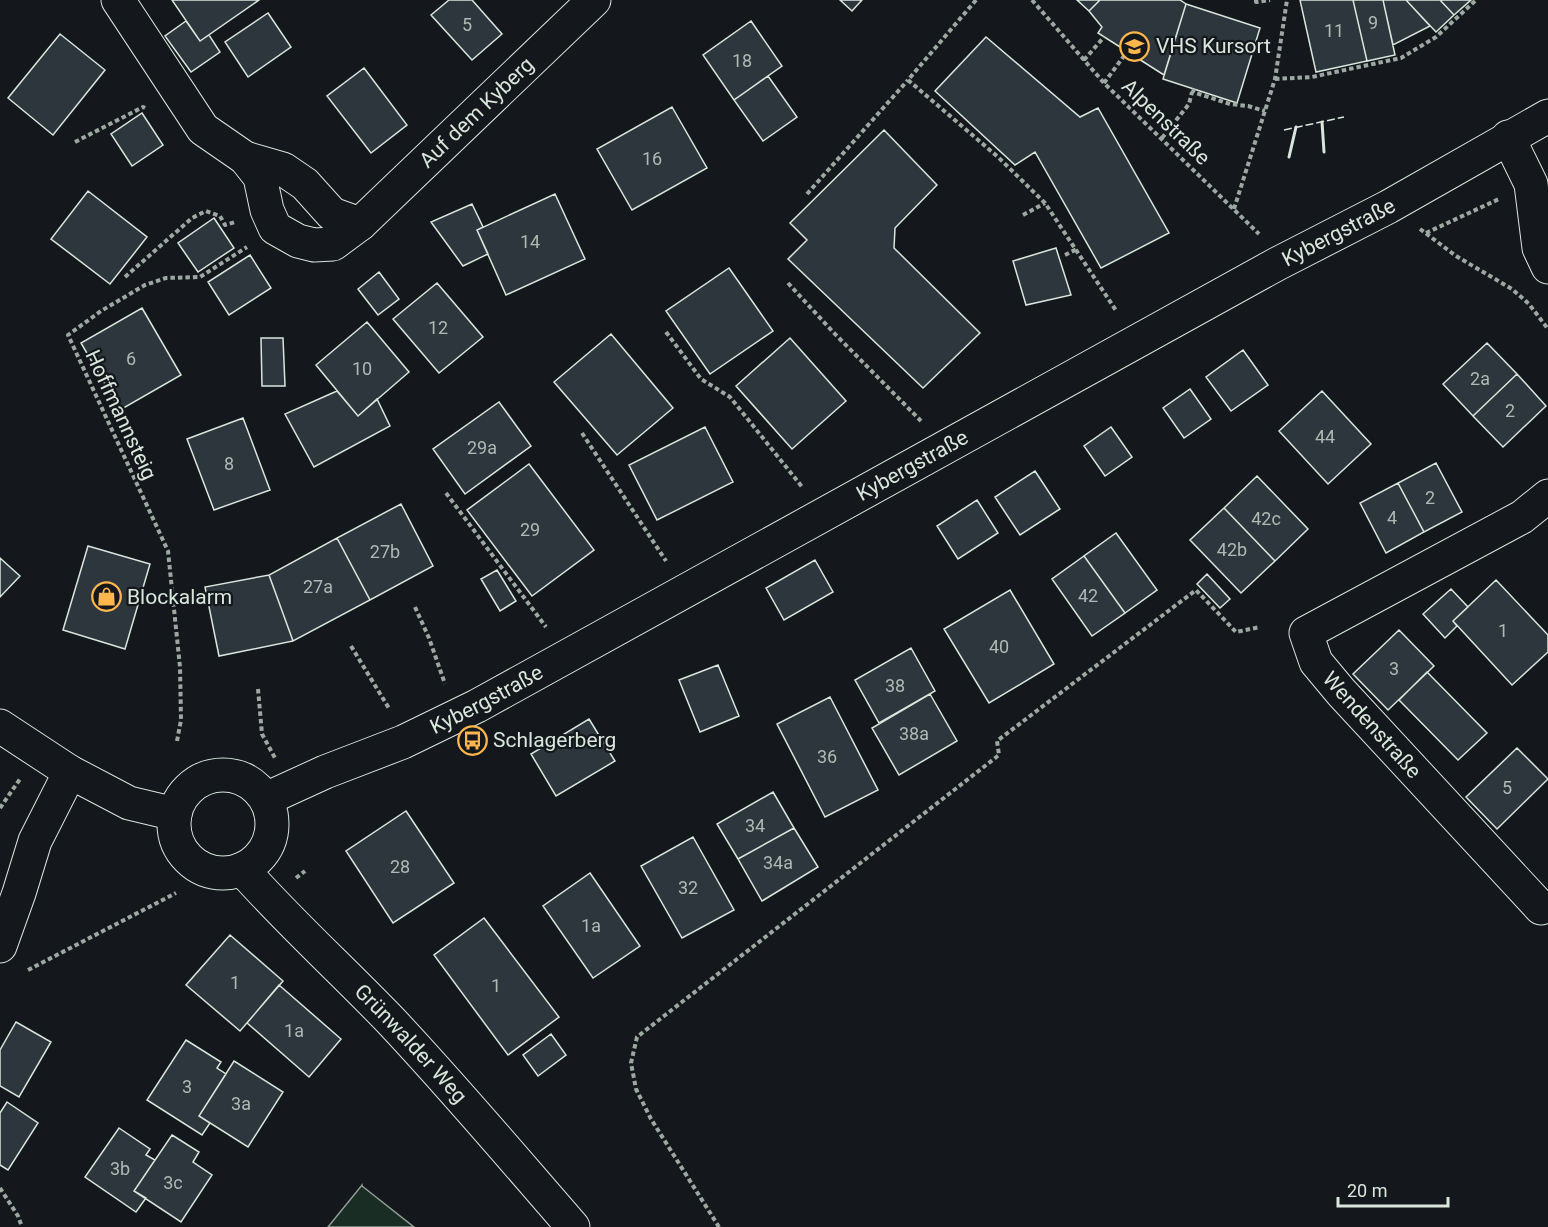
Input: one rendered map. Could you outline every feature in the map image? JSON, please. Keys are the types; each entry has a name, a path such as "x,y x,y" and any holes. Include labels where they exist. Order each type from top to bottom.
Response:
{"street":[{"path":"118,0 203,129 245,158 260,177 267,210 275,228"},
{"name":"Auf dem Kyberg","path":"275,228 298,241 314,245 333,244 360,225 594,0"},
{"name":"Kybergstraße","path":"266,799 325,772 403,742 477,706 1277,264 1388,207 1548,116"},
{"path":"1508,137 1531,184 1539,248 1548,267"},
{"path":"245,158 283,169 305,184 332,214 360,225"},
{"name":"Wendenstraße","path":"1541,908 1341,692 1316,662 1306,633 1522,517 1548,496"},
{"path":"0,726 70,772 129,803 175,814"},
{"path":"0,946 35,841 70,772"},
{"path":"216,775 236,776 253,784 266,799 272,815 272,832 266,848 256,860 242,869 228,873 213,872 199,866 178,844 174,829 175,814 183,795 197,782 216,775"},
{"name":"Grünwalder Weg","path":"242,869 268,899 392,1022 573,1227"}],"path":[{"path":"807,194 976,0"},
{"name":"Alpenstraße","path":"1032,0 1104,83 1265,240 1277,264"},
{"path":"1256,0 1256,2 1270,0"},
{"path":"1234,209 1275,79 1287,0"},
{"path":"1275,79 1312,77 1401,58 1436,37 1476,0"},
{"path":"1084,60 1104,37"},
{"path":"1104,83 1126,52"},
{"path":"908,80 998,157 1045,203 1122,320"},
{"path":"1162,138 1189,104 1193,89 1193,92 1230,104 1265,111"},
{"path":"75,142 143,107 149,112"},
{"path":"1426,233 1531,184"},
{"path":"1023,214 1045,203"},
{"path":"1388,207 1456,256 1512,289 1529,304 1548,329"},
{"path":"124,277 192,218 206,210 220,216"},
{"name":"Hoffmannsteig","path":"177,741 181,720 180,667 168,551 68,335 101,311 145,285 166,278 200,277 275,228"},
{"path":"1065,255 1077,249"},
{"path":"788,283 833,332 925,424"},
{"path":"666,332 701,379 730,397 803,488"},
{"path":"582,433 666,561"},
{"path":"446,494 546,627"},
{"path":"719,1227 651,1119 636,1089 631,1064 637,1038 999,754 998,741 1196,590 1236,632 1260,627"},
{"path":"415,607 429,638 457,715"},
{"path":"351,646 391,711"},
{"path":"258,688 262,734"},
{"path":"21,974 176,893"},
{"path":"0,1188 18,1216 22,1227"}],"green space":[{"path":"362,1186 414,1227 328,1227"}],"building":[{"path":"172,0 259,0 200,41"},
{"path":"449,0 472,0 502,34 472,60 431,15"},
{"path":"840,0 862,0 852,11"},
{"path":"1077,0 1100,0 1089,11"},
{"path":"1100,0 1180,0 1186,4 1164,75 1098,33 1102,27 1089,11"},
{"path":"1300,0 1353,0 1367,61 1316,72"},
{"path":"1353,0 1383,0 1395,55 1367,61"},
{"path":"1383,0 1406,0 1430,26 1393,45"},
{"path":"1406,0 1440,0 1454,15 1436,32"},
{"path":"1440,0 1471,0 1454,15"},
{"path":"1186,4 1260,28 1237,103 1163,79"},
{"path":"268,13 291,47 248,77 225,42"},
{"path":"186,21 200,41 209,35 220,52 191,72 165,36"},
{"path":"751,21 782,66 734,100 703,55"},
{"path":"60,34 105,70 53,135 8,98"},
{"path":"986,37 1080,117 1098,108 1169,233 1101,268 1035,152 1015,165 935,91"},
{"path":"364,68 407,125 371,153 327,96"},
{"path":"768,76 797,117 763,141 734,100"},
{"path":"672,107 707,168 632,210 597,149"},
{"path":"142,113 163,145 132,166 111,134"},
{"path":"884,130 937,185 895,228 894,248 980,333 923,388 788,259 807,240 790,223"},
{"path":"88,191 147,237 110,284 51,239"},
{"path":"555,194 585,259 506,295 477,230"},
{"path":"472,204 483,227 477,230 488,254 463,266 431,222"},
{"path":"214,218 234,248 198,272 178,243"},
{"path":"1056,248 1071,295 1026,305 1013,261"},
{"path":"250,255 271,288 229,315 208,282"},
{"path":"729,268 773,331 710,374 666,311"},
{"path":"379,272 399,299 378,315 358,289"},
{"path":"437,283 483,337 439,373 393,319"},
{"path":"142,308 181,375 120,410 81,343"},
{"path":"367,322 409,372 358,416 316,365"},
{"path":"611,334 673,408 617,455 554,382"},
{"path":"261,338 283,338 285,386 262,386"},
{"path":"790,338 846,401 792,449 736,386"},
{"path":"1487,343 1517,374 1473,416 1443,384"},
{"path":"1243,350 1268,385 1231,411 1206,377"},
{"path":"1517,374 1546,406 1503,447 1473,416"},
{"path":"1190,389 1211,419 1184,438 1163,408"},
{"path":"337,391 358,416 377,399 390,426 314,467 285,414"},
{"path":"1322,391 1371,444 1328,484 1279,431"},
{"path":"499,402 531,446 465,494 433,449"},
{"path":"243,418 270,490 214,510 187,439"},
{"path":"705,427 733,482 657,520 629,465"},
{"path":"1111,427 1132,457 1105,476 1084,446"},
{"path":"1436,463 1462,512 1424,532 1398,483"},
{"path":"529,464 594,550 532,596 467,510"},
{"path":"1035,471 1060,509 1020,535 995,497"},
{"path":"1257,476 1308,529 1275,561 1224,508"},
{"path":"1398,483 1424,532 1386,553 1360,503"},
{"path":"977,500 998,533 958,559 937,526"},
{"path":"401,504 433,566 370,600 337,538"},
{"path":"1224,508 1275,561 1241,593 1190,540"},
{"path":"1116,533 1157,590 1125,613 1084,556"},
{"path":"337,538 370,600 293,641 269,575"},
{"name":"Blockalarm","path":"88,546 150,564 125,649 63,630"},
{"path":"1084,556 1125,613 1092,636 1052,579"},
{"path":"0,558 20,576 0,597"},
{"path":"815,560 833,592 784,620 766,588"},
{"path":"497,570 516,601 500,611 481,579"},
{"path":"1207,574 1230,599 1220,608 1197,584"},
{"path":"269,575 293,641 219,656 205,587"},
{"path":"1496,580 1548,635 1548,652 1512,685 1453,621"},
{"path":"1451,589 1468,607 1453,621 1457,626 1445,638 1423,614"},
{"path":"1010,590 1054,664 989,703 944,629"},
{"path":"1399,630 1434,666 1388,710 1353,674"},
{"path":"911,648 935,691 879,723 855,680"},
{"path":"718,665 739,716 700,732 679,680"},
{"path":"1427,672 1487,733 1458,760 1399,700"},
{"path":"930,694 957,741 899,775 872,728"},
{"path":"830,697 878,790 825,817 777,724"},
{"path":"589,719 615,761 556,796 531,754"},
{"path":"1517,748 1548,779 1497,829 1466,797"},
{"path":"773,792 794,828 738,859 717,824"},
{"path":"406,811 454,883 393,923 346,851"},
{"path":"794,828 818,867 762,901 738,859"},
{"path":"693,837 734,910 682,938 641,866"},
{"path":"590,873 640,946 593,978 543,906"},
{"path":"484,918 559,1017 508,1055 434,955"},
{"path":"230,935 283,981 240,1031 186,985"},
{"path":"279,985 341,1039 309,1077 247,1023"},
{"path":"16,1022 51,1042 19,1097 0,1086 0,1050"},
{"path":"551,1034 566,1055 538,1076 523,1055"},
{"path":"186,1040 221,1062 217,1068 226,1074 199,1116 210,1123 202,1135 147,1100"},
{"path":"234,1061 283,1092 248,1147 199,1116"},
{"path":"7,1102 38,1123 8,1170 0,1165 0,1113"},
{"path":"119,1128 150,1149 146,1155 155,1160 134,1191 146,1198 136,1212 85,1177"},
{"path":"172,1135 199,1152 193,1162 212,1175 181,1222 134,1191"}],"fence":[{"path":"1284,130 1344,117"}],"wall":[{"path":"1322,122 1324,152"},
{"path":"1289,157 1296,127"}],"place":[{"name":"VHS Kursort","path":"1135,46"},
{"name":"Blockalarm","path":"106,597"},
{"name":"Schlagerberg","path":"472,740"}]}
